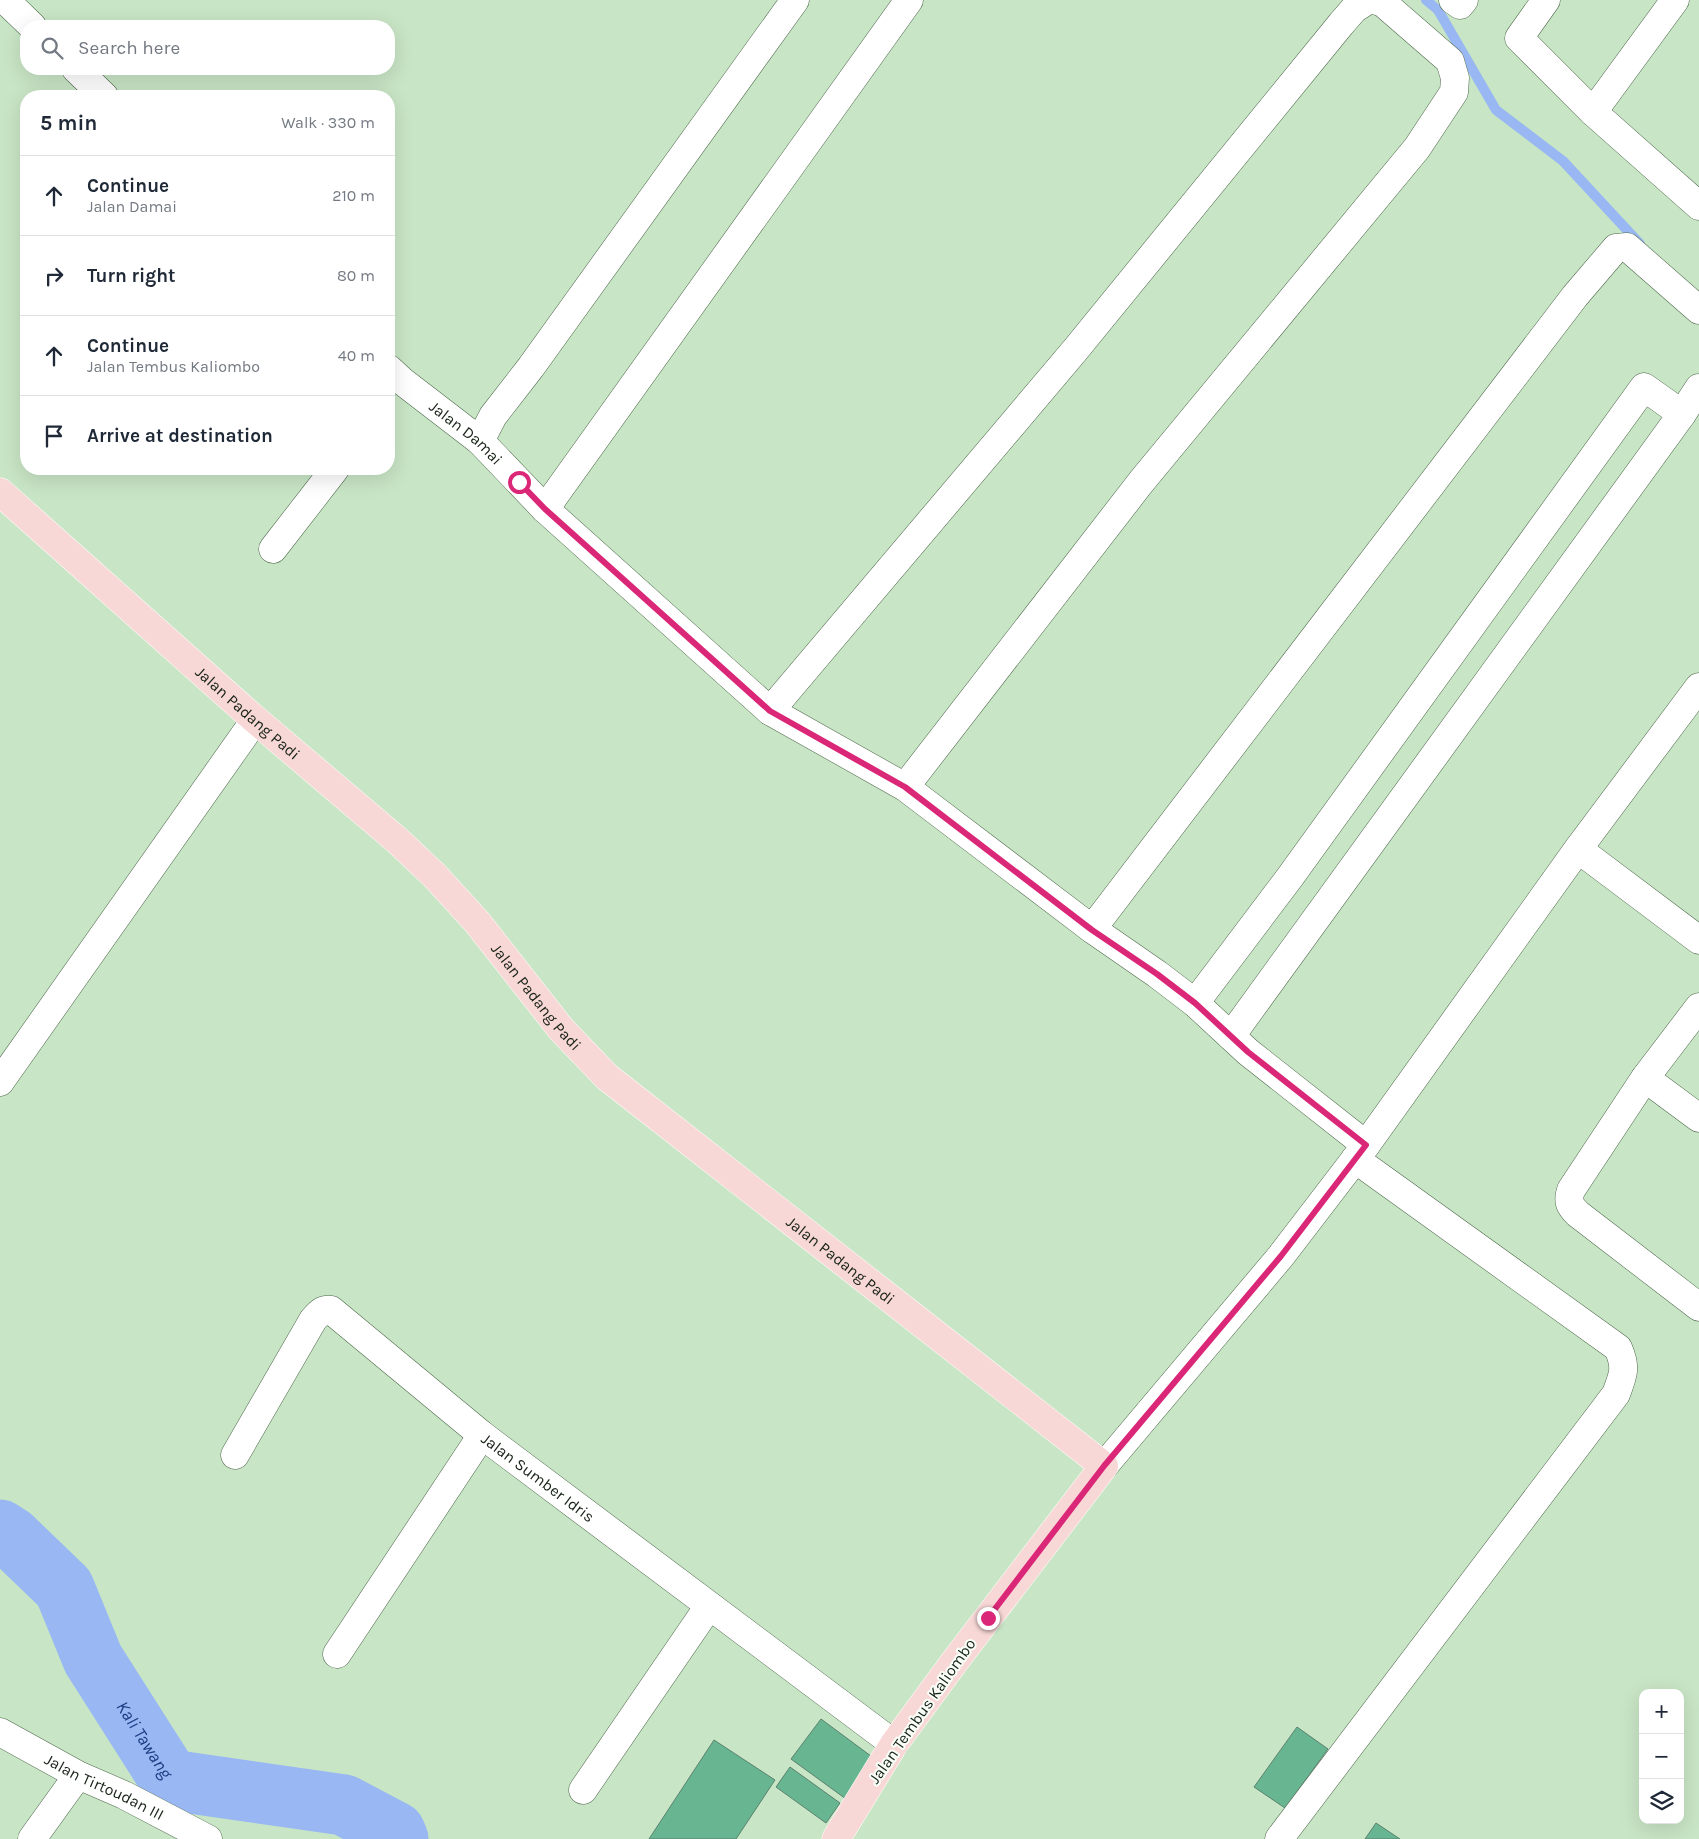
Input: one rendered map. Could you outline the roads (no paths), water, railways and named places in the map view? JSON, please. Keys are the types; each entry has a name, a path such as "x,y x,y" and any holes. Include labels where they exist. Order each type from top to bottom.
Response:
{"main road":[{"name":"Jalan Padang Padi","path":"0,492 255,720 435,876 477,922 561,1029 607,1077 1104,1466"},
{"name":"Jalan Tembus Kaliombo","path":"836,1839 894,1744 1104,1466"}],"street":[{"path":"5,0 26,20"},
{"path":"480,441 493,416 531,367 795,0"},
{"path":"545,509 910,0"},
{"path":"770,711 1076,349 1341,24 1354,9 1368,0"},
{"path":"905,787 1141,482 1417,148 1454,92 1455,78 1450,61 1382,2 1373,0"},
{"path":"1454,0 1460,5 1464,0"},
{"path":"1546,0 1519,38 1593,112 1696,198"},
{"path":"1593,112 1675,0"},
{"path":"82,75 98,90"},
{"path":"1092,930 1575,296 1616,248 1627,247 1699,310"},
{"name":"Jalan Damai","path":"395,384 480,441 545,509 770,711 905,787 1092,930 1157,974 1195,1003 1360,1152 1618,1348 1625,1363 1623,1376 1616,1394 1279,1839"},
{"path":"1195,1003 1296,869 1644,386 1682,414"},
{"path":"1231,1036 1699,388"},
{"path":"273,549 330,475"},
{"path":"1104,1466 1281,1256 1360,1152 1578,848 1699,687"},
{"path":"0,1082 255,720"},
{"path":"1578,848 1699,940"},
{"path":"1699,1007 1645,1078 1571,1190 1569,1202 1571,1208 1578,1214 1699,1307"},
{"path":"1645,1078 1699,1118"},
{"name":"Jalan Sumber Idris","path":"235,1455 313,1320 325,1309 331,1310 482,1435 894,1744"},
{"path":"337,1654 482,1435"},
{"path":"583,1790 709,1606"},
{"name":"Jalan Tirtoudan III","path":"0,1732 78,1775 124,1795 208,1839"},
{"path":"32,1839 78,1775"}],"waterway":[{"path":"1426,0 1438,10 1496,110 1563,161 1640,244"},
{"name":"Kali Tawang","path":"0,1530 11,1537 64,1588 93,1659 170,1780 344,1805 395,1832 398,1839"}]}
